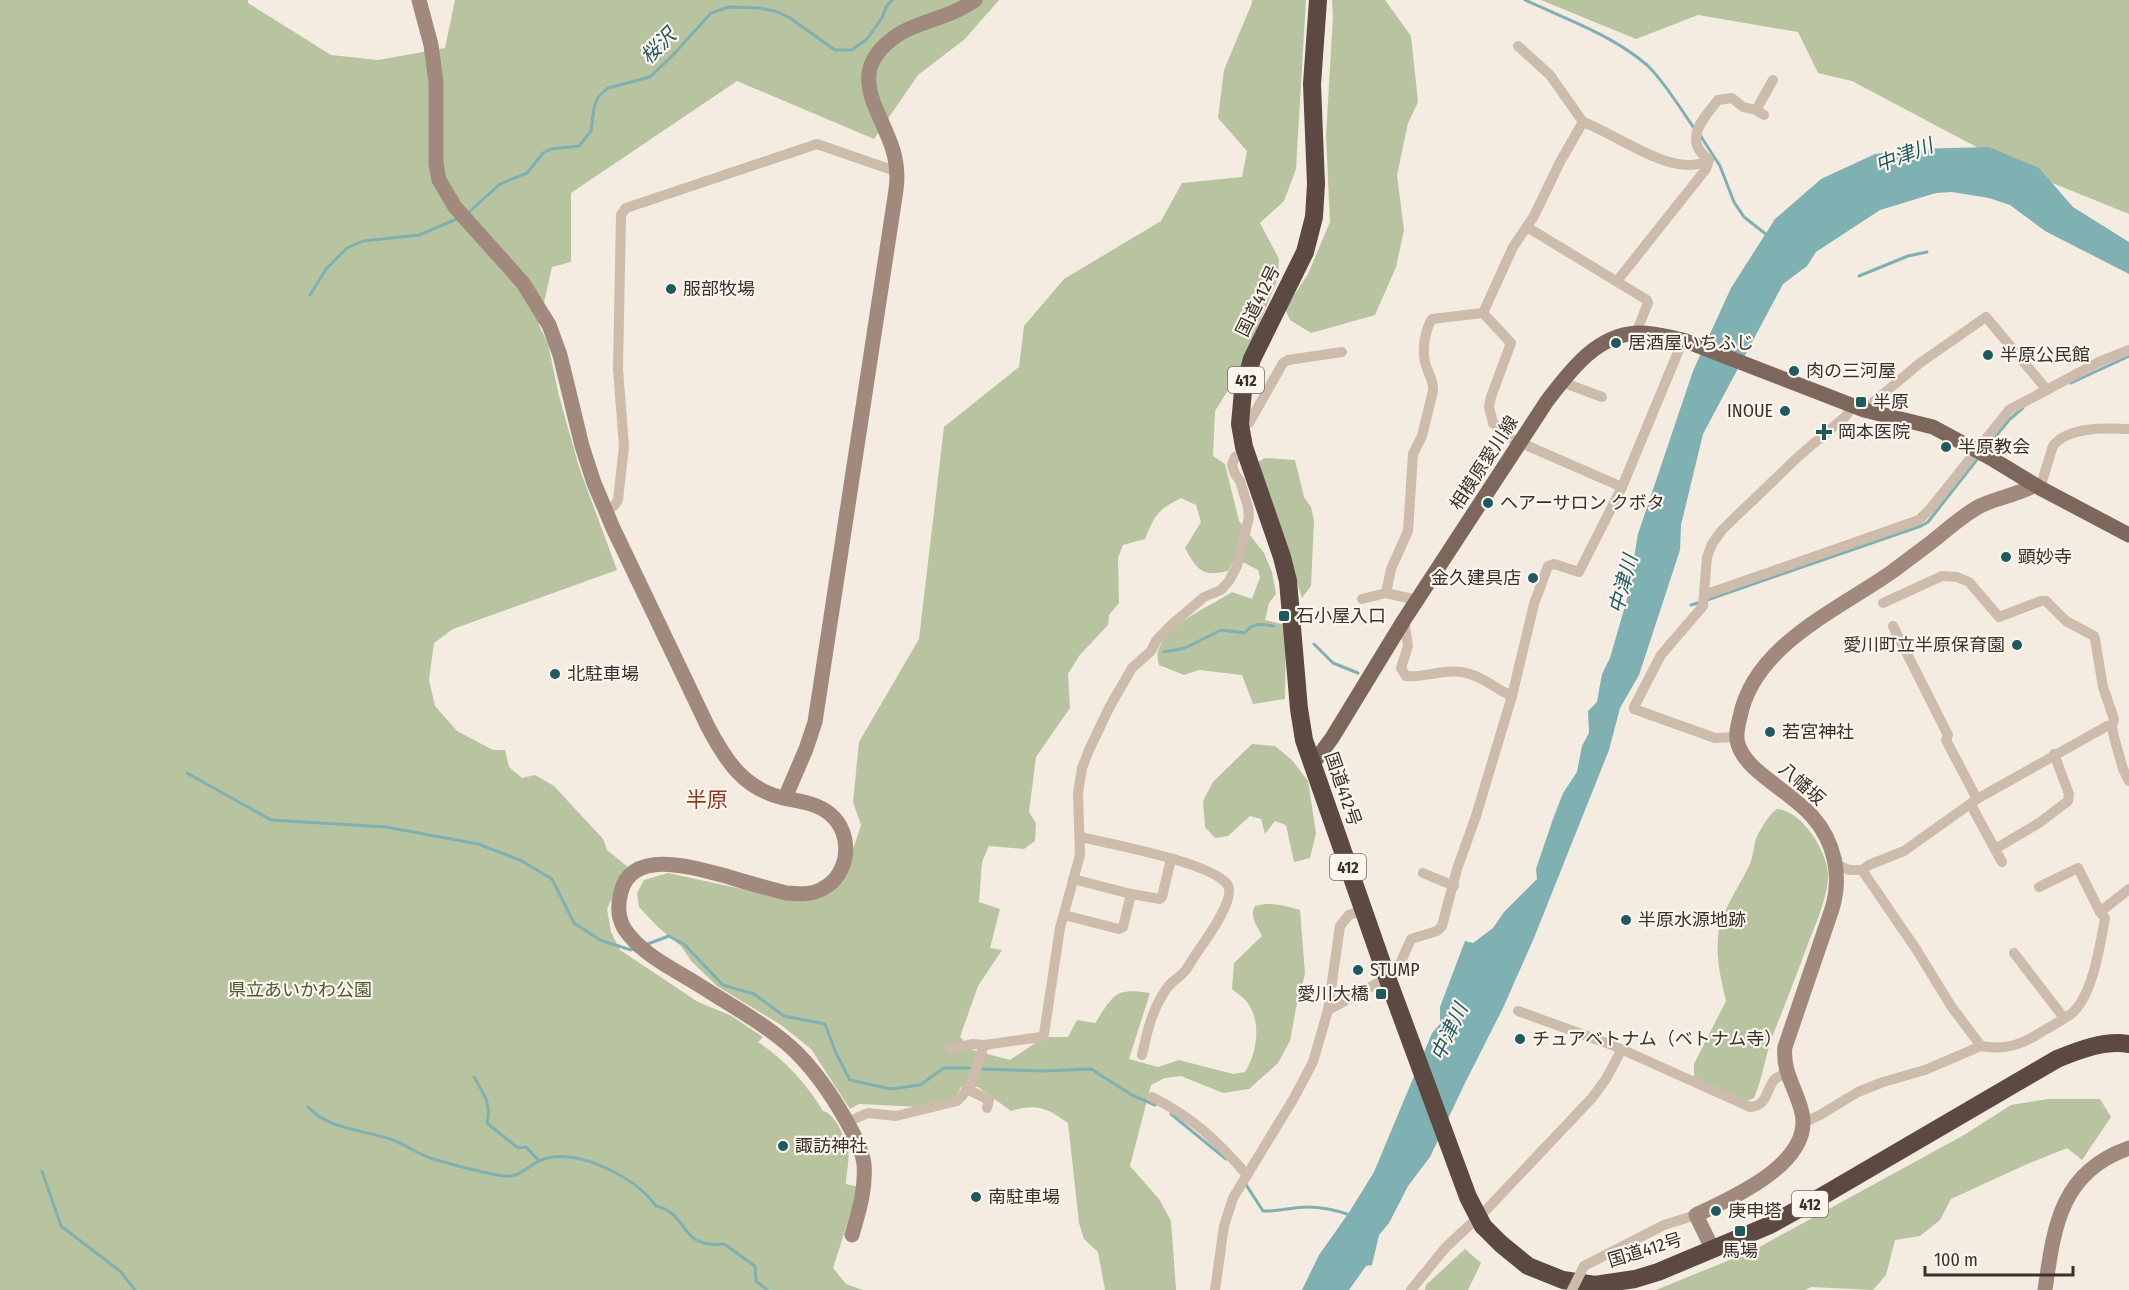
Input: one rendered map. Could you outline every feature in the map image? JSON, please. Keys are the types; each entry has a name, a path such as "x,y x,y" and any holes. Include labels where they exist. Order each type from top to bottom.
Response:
{"highway":[{"name":"国道412号","path":"1318,0 1312,84 1316,184 1314,217 1305,252 1252,359 1243,392 1240,424 1246,453 1288,581 1299,709 1304,740 1384,969 1468,1197 1483,1226 1528,1266 1546,1275 1581,1284 1595,1285 1635,1279 1658,1272 1770,1225 2049,1062 2090,1047 2109,1043 2129,1044"}],"main road":[{"name":"相模原愛川線","path":"1312,765 1332,738 1404,620 1547,400 1571,369 1593,350 1609,341 1636,333 1656,334 1683,340 1858,408"},
{"path":"1858,408 1933,427 2038,487 2129,535"}],"street":[{"path":"419,0 431,45 436,82 436,164 442,186 454,207 523,283 549,325 560,355 584,454 606,510 719,749 735,771 767,794 815,806 830,814 840,826 845,839 846,852 843,865 836,878 824,888 799,894 786,893 687,866 665,863 636,871 628,878 622,888 619,914 624,929 640,946 787,1044 814,1072 847,1122 860,1148 863,1161 864,1193 852,1235"},
{"path":"785,798 806,749 819,699 898,172 888,137 873,104 868,79 870,65 876,55 895,36 957,12 975,0"},
{"path":"1518,46 1538,62 1556,82 1583,122 1664,161 1701,165 1709,160"},
{"path":"1709,160 1695,141 1695,134 1700,123 1718,100 1728,97 1746,109 1760,113 1774,86"},
{"path":"1483,313 1513,247 1527,227 1583,122"},
{"path":"606,510 614,506 618,500 624,446 618,369 621,215 626,208 817,144 898,172"},
{"path":"1617,281 1706,169 1709,160"},
{"path":"1527,227 1647,300 1648,303 1636,333"},
{"path":"1483,313 1511,343 1491,397 1489,407 1493,423 1512,440 1622,487"},
{"path":"1386,593 1391,569 1408,531 1413,454 1422,436 1434,386 1424,362 1427,328 1432,319 1483,313"},
{"path":"2047,390 1986,317 1846,416 1799,456 1722,530 1712,544 1707,557 1703,606 1661,655 1634,710 1715,738 1737,737 1742,707 1747,694 1760,672 1778,651 1794,638 1886,576 1965,515 1994,500 2038,487 2053,446 2058,441 2092,429 2129,429"},
{"path":"1328,1010 1394,971 1399,966 1411,939 1440,930 1512,696 1534,604 1548,566 1554,564 1579,572 1622,487 1683,340"},
{"path":"1704,595 1919,520 2008,410 2099,362 2129,350"},
{"path":"1240,424 1248,423 1282,363 1288,360 1342,352"},
{"path":"1562,382 1602,397"},
{"path":"951,1049 973,1044 984,1045 1041,1037 1044,1034 1064,915 1080,855 1078,781 1089,750 1110,706 1132,668 1151,651 1156,641 1170,626 1204,597 1220,590 1229,581 1237,566 1249,517 1240,481 1232,465 1234,458 1246,453"},
{"path":"1883,603 1942,576 1957,577 1969,582 1999,616 2046,601 2066,621 2094,636 2103,687 2114,719 2112,727 2123,769 2129,781"},
{"path":"1362,599 1386,593 1418,600"},
{"path":"1404,620 1408,646 1401,668 1406,676 1461,672 1488,682 1512,696"},
{"path":"1893,626 1948,735 1946,740 2002,862"},
{"path":"1572,1290 1584,1266 1592,1260 1664,1225 1696,1215 1756,1185 1768,1176 1793,1149 1800,1137 1803,1123 1799,1102 1784,1061 1785,1047 1835,901 1836,864 1849,870 1862,870 1904,851 1974,802 2054,754 2107,726 2112,727"},
{"name":"八幡坂","path":"1737,737 1741,750 1750,764 1811,815 1829,841 1836,864"},
{"path":"1995,849 2039,823 2068,801 2069,794 2054,754"},
{"path":"1080,837 1192,865 1227,884 1229,889 1224,910 1212,933 1184,972 1164,991 1149,1025 1142,1054"},
{"path":"1073,879 1160,899 1171,859"},
{"path":"1803,1123 1858,1092 1925,1070 1981,1046 2003,1048 2021,1044 2076,1009 2095,968 2105,918 2078,868 2039,887"},
{"path":"1862,870 1916,949 1951,1006 1981,1046"},
{"path":"1423,873 1454,886"},
{"path":"2100,912 2129,889"},
{"path":"1064,915 1119,929 1123,927 1131,894"},
{"path":"1215,1290 1224,1226 1233,1198 1294,1098 1313,1062 1328,1010 1340,926 1349,915 1363,910"},
{"path":"2014,953 2064,1017"},
{"path":"1518,1011 1622,1049 1750,1107 1758,1107 1765,1101 1773,1082 1787,1073"},
{"path":"847,1122 867,1113 896,1116 951,1104 964,1095 984,1045"},
{"path":"1411,1290 1446,1247 1487,1209 1592,1098 1606,1079 1622,1049"},
{"path":"967,1089 989,1100 987,1108"},
{"path":"1152,1096 1214,1138 1247,1175"},
{"path":"2044,1290 2056,1221 2067,1198 2087,1172 2129,1148"},
{"path":"1696,1215 1713,1250"}],"green space":[{"name":"県立あいかわ公園","path":"0,0 248,0 248,3 331,55 378,60 445,48 455,0 999,0 965,39 918,75 874,139 737,81 571,193 571,262 552,267 539,325 548,344 559,396 579,467 617,570 453,629 434,643 429,680 435,706 457,731 493,750 505,750 509,767 522,778 535,775 554,786 603,839 607,850 629,868 607,909 611,932 620,950 698,1002 730,1015 763,1037 758,1042 794,1073 823,1111 832,1116 842,1133 848,1150 846,1184 859,1187 833,1268 846,1284 863,1290 0,1290"},
{"path":"1252,0 1306,0 1296,169 1284,201 1260,223 1279,259 1278,278 1240,371 1215,411 1213,456 1225,464 1239,521 1264,553 1272,572 1276,594 1269,603 1265,620 1282,624 1286,632 1285,699 1253,704 1242,675 1199,670 1184,675 1159,665 1158,653 1163,641 1171,631 1183,621 1232,592 1252,599 1260,577 1258,570 1235,558 1228,571 1212,573 1197,567 1185,548 1201,522 1196,505 1181,498 1173,502 1158,514 1145,539 1123,545 1118,558 1119,603 1109,615 1108,625 1079,656 1068,674 1070,708 1036,757 1029,812 1036,823 1035,841 1024,849 989,846 982,862 979,902 1000,909 990,948 1002,950 978,986 960,1037 973,1050 1010,1060 1044,1037 1068,1037 1077,1020 1095,1023 1116,995 1122,992 1138,991 1150,993 1129,1059 1158,1067 1179,1060 1233,1074 1245,1072 1255,1047 1256,1027 1255,1018 1247,1002 1232,989 1234,963 1262,936 1253,917 1255,906 1272,904 1300,910 1305,974 1290,1041 1278,1063 1249,1089 1223,1093 1181,1076 1165,1078 1151,1085 1130,1166 1159,1199 1171,1221 1176,1290 1105,1290 1098,1252 1084,1239 1079,1223 1068,1123 1041,1108 1028,1107 1011,1111 978,1087 961,1087 955,1098 921,1107 859,1104 850,1109 811,1049 781,1025 717,986 692,962 681,946 639,907 637,893 644,880 668,873 779,897 804,899 830,892 844,877 861,825 853,802 859,742 919,639 944,427 1019,367 1024,326 1064,279 1161,221 1182,183 1242,177 1247,151 1218,118 1224,70"},
{"path":"1332,0 1385,0 1411,36 1418,102 1408,123 1397,175 1404,230 1396,267 1375,315 1311,333 1290,320 1285,309 1308,274 1330,222 1326,136"},
{"path":"1541,0 2129,0 2129,214 2018,169 1852,81 1818,73 1798,32 1698,15 1636,39"},
{"path":"1265,458 1295,460 1304,497 1311,507 1314,521 1311,586 1302,598 1258,462"},
{"path":"1252,744 1275,746 1292,760 1308,781 1316,833 1310,858 1294,862 1286,825 1275,821 1265,834 1261,819 1250,816 1228,836 1215,838 1205,827 1203,801 1213,782"},
{"path":"1777,809 1796,817 1813,836 1825,858 1828,879 1821,910 1771,1040 1757,1091 1754,1098 1746,1101 1694,1077 1694,1064 1726,1001 1718,954 1718,937 1723,917 1751,861 1758,834"},
{"path":"2048,1099 2100,1099 2111,1117 2082,1160 2067,1148 1951,1199 1940,1220 1920,1236 1895,1240 1886,1275 1873,1290 1811,1287 1805,1290 1656,1290 1754,1250 1964,1135 2011,1105"},
{"path":"1465,1249 1481,1263 1468,1290 1425,1290 1426,1285"}],"water":[{"name":"中津川","path":"1989,147 2039,168 2073,207 2129,242 2129,274 2045,231 2010,205 1989,198 1952,192 1936,193 1880,210 1816,252 1807,266 1783,284 1703,434 1681,525 1680,550 1639,675 1620,708 1609,750 1534,938 1503,1008 1430,1157 1408,1186 1389,1223 1379,1235 1372,1265 1366,1266 1349,1290 1302,1290 1319,1255 1374,1172 1432,1033 1440,1024 1440,1007 1465,941 1473,943 1493,928 1504,912 1537,879 1536,869 1553,819 1563,793 1577,772 1582,746 1589,733 1588,711 1597,702 1602,674 1610,658 1627,599 1638,534 1693,371 1731,288 1775,219 1821,179 1875,154 1913,149"}],"waterway":[{"name":"桜沢","path":"468,213 500,184 527,173 543,153 551,149 579,146 591,131 598,97 608,88 650,77 711,13 729,7 775,11 790,18 835,50 852,50 867,39 892,0"},
{"path":"1525,0 1588,28 1633,54 1660,79 1694,128"},
{"path":"1700,135 1720,166 1734,202 1744,217 1767,235"},
{"name":"桜沢","path":"310,295 326,269 347,248 363,241 419,235 459,218"},
{"path":"1859,276 1908,256 1927,252"},
{"path":"2071,383 2129,356"},
{"path":"1985,449 2010,419 2023,408"},
{"path":"1707,600 1921,526 1928,522 1979,457"},
{"path":"1691,605 1701,602"},
{"path":"1164,652 1185,648 1221,630 1245,633 1254,625 1274,626"},
{"path":"1314,644 1333,663 1358,673"},
{"path":"187,773 271,820 386,827 478,844 520,860 552,879 574,923 600,940 633,949"},
{"path":"645,945 669,936 685,945 723,985 754,994 784,1016 825,1024 850,1080 891,1089 920,1085 944,1068 973,1068"},
{"path":"980,1069 1043,1071 1091,1069 1132,1095 1155,1105"},
{"path":"474,1077 487,1104 487,1123 518,1148 526,1147 539,1161"},
{"path":"308,1107 317,1115 337,1125 393,1140 430,1158 496,1175 515,1175 547,1158 576,1158 592,1162 622,1176 656,1206 667,1210 674,1216 691,1236 709,1244 724,1244 755,1266 756,1281 767,1290"},
{"path":"1171,1114 1226,1159"},
{"path":"42,1171 61,1226 121,1272 135,1290"},
{"path":"1245,1183 1263,1211 1313,1207 1350,1215"}],"place":[{"name":"服部牧場","path":"671,289"},
{"name":"居酒屋いちふじ","path":"1616,343"},
{"name":"半原公民館","path":"1988,355"},
{"name":"肉の三河屋","path":"1794,371"},
{"name":"半原","path":"1861,402"},
{"name":"INOUE","path":"1785,411"},
{"name":"岡本医院","path":"1824,432"},
{"name":"半原教会","path":"1946,447"},
{"name":"ヘアーサロン クボタ","path":"1488,503"},
{"name":"顕妙寺","path":"2006,557"},
{"name":"金久建具店","path":"1533,578"},
{"name":"石小屋入口","path":"1284,616"},
{"name":"愛川町立半原保育園","path":"2017,645"},
{"name":"北駐車場","path":"555,674"},
{"name":"若宮神社","path":"1770,732"},
{"name":"半原水源地跡","path":"1626,920"},
{"name":"STUMP","path":"1358,970"},
{"name":"愛川大橋","path":"1381,994"},
{"name":"チュアベトナム（ベトナム寺）","path":"1520,1039"},
{"name":"諏訪神社","path":"783,1146"},
{"name":"南駐車場","path":"976,1197"},
{"name":"庚申塔","path":"1716,1211"},
{"name":"馬場","path":"1740,1231"}],"district":[{"name":"半原","path":"707,800"}]}
